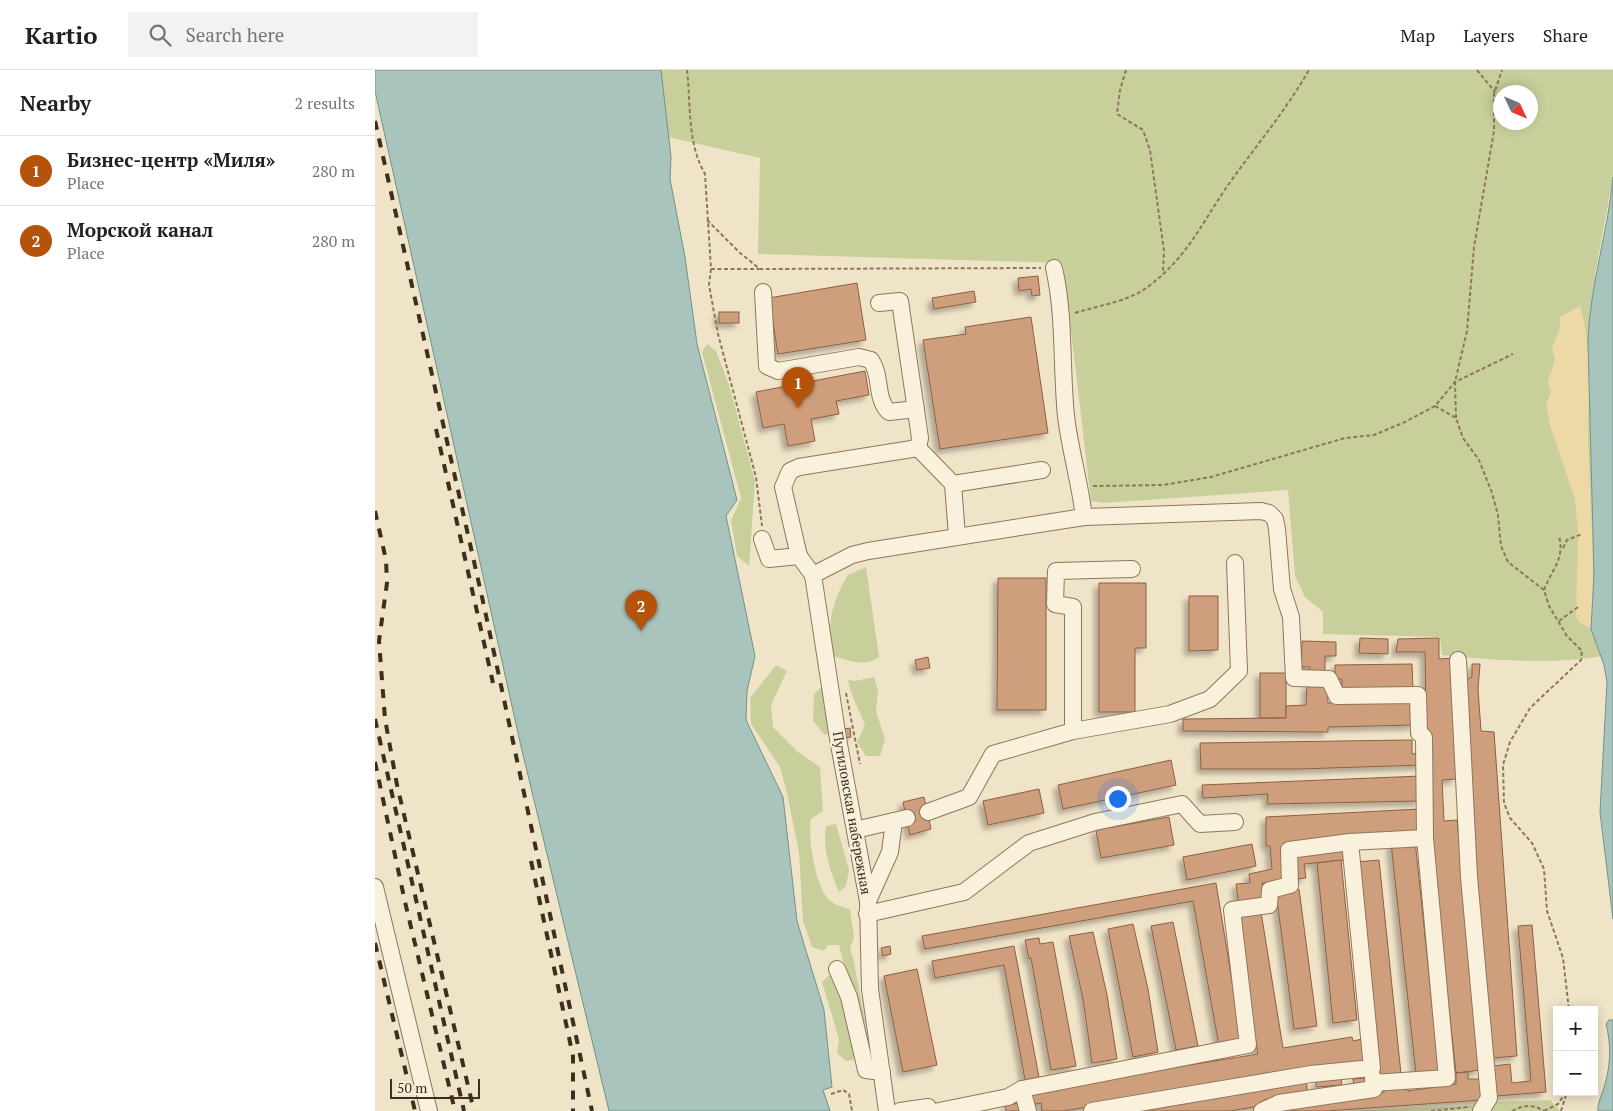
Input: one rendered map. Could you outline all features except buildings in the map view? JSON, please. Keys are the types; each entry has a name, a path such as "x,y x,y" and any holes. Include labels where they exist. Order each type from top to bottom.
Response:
{"street":[{"path":"1054,268 1061,296 1066,417 1080,487 1083,518"},
{"path":"763,292 767,366 778,371 859,356 871,360 877,369 882,406 889,412 915,409"},
{"path":"879,303 900,301 920,438 918,448"},
{"path":"918,448 953,484 957,536"},
{"path":"918,448 799,467 790,471 783,487 799,556 813,575 852,555 957,536 1083,518 1261,510 1269,513 1275,519 1277,529 1282,589 1291,617 1294,678 1329,679 1337,696 1417,695 1419,733 1424,736 1425,838 1447,1078 1311,1074 1092,1111"},
{"path":"953,484 1042,470"},
{"path":"762,539 769,559 799,556"},
{"path":"928,812 969,797 993,754 1073,732 1170,714 1210,698 1239,671 1235,563"},
{"path":"1073,732 1073,607 1055,604 1056,571 1132,569"},
{"name":"Путиловская набережная","path":"813,575 836,730 855,830 867,908 869,989 883,1072 887,1111"},
{"path":"1458,660 1469,877 1489,1098 1477,1109"},
{"path":"867,908 964,892 1029,843 1095,822 1182,804 1200,824 1235,822"},
{"path":"855,830 901,820 867,908"},
{"path":"939,1111 982,1107 1022,1089 1248,1045 1232,910 1269,905 1270,890 1290,885 1289,850 1350,842 1425,838"},
{"path":"1262,1111 1279,1103 1374,1088 1350,842"},
{"path":"375,887 429,1111"},
{"path":"837,969 849,997 865,1070 883,1072"},
{"path":"1022,1089 1028,1111"},
{"path":"900,1111 928,1107 931,1111"}],"path":[{"path":"687,70 694,148 705,174 711,269 709,285 718,334 756,477 762,521 762,539"},
{"path":"1126,70 1120,90 1117,114 1143,130 1150,150 1164,251 1163,273"},
{"path":"1061,317 1109,304 1134,294 1149,286 1163,273 1195,240 1225,189 1282,112 1309,70"},
{"path":"1477,70 1493,90"},
{"path":"1497,85 1502,70"},
{"path":"1494,130 1475,247 1467,331 1455,382 1456,418 1463,438 1479,460 1488,479 1499,514 1501,546 1505,555 1515,569 1544,590 1549,606 1567,636 1580,646 1582,654 1581,660 1530,708 1510,742 1503,765 1504,802 1510,818 1531,843 1544,869 1547,912 1563,958 1569,1006"},
{"path":"707,220 739,252 761,269"},
{"path":"711,269 1054,268"},
{"path":"1080,487 1163,485 1211,477 1345,438 1374,435 1405,422 1435,406 1455,382 1513,354"},
{"path":"1435,406 1456,418"},
{"path":"1544,590 1567,540 1581,534"},
{"path":"1559,536 1563,548"},
{"path":"1559,621 1578,608"},
{"path":"831,1094 843,1090 849,1094 852,1111"},
{"path":"1512,1111 1527,1106 1544,1111 1550,1110 1564,1096"},
{"path":"1561,1111 1566,1096"},
{"path":"1431,1111 1477,1109"}],"green space":[{"path":"661,70 1613,70 1613,177 1596,269 1588,341 1594,575 1591,629 1601,656 1543,661 1480,659 1442,655 1440,637 1323,634 1323,612 1305,597 1295,576 1288,490 1104,503 1091,501 1063,263 758,254 760,158 668,137"},
{"path":"707,344 716,351 729,385 755,481 749,566 737,556 731,521 741,498 702,352"},
{"path":"866,567 879,657 862,663 833,656 830,624 838,594 848,575"},
{"path":"776,665 787,671 771,705 773,727 798,752 820,767 823,811 811,819 810,837 813,858 818,879 828,899 850,909 854,937 850,949 866,1025 859,1023 839,945 828,945 824,951 812,947 803,921 799,853 780,767 751,724 750,698"},
{"path":"874,677 878,691 876,711 885,739 880,756 866,756 857,742 865,725 848,680 855,681"},
{"path":"825,684 833,731 825,735 813,721 814,694"},
{"path":"836,824 849,870 846,886 839,892 830,868 825,843 826,826"},
{"path":"829,975 836,976 856,1050 853,1060 846,1061 837,1053 839,1039 822,982"},
{"path":"1550,1100 1560,1111 1488,1111 1492,1102"},
{"path":"1474,1106 1472,1111 1345,1111"}],"sand":[{"path":"1580,306 1587,339 1589,372 1588,439 1593,558 1591,629 1579,622 1576,616 1578,533 1575,499 1550,425 1546,405 1551,391 1548,382 1555,360 1552,348 1560,328 1560,317"}],"water":[{"path":"375,70 661,70 671,157 670,179 685,257 697,344 737,500 726,516 755,656 747,691 746,720 783,797 797,921 824,1010 832,1087 823,1090 830,1111 609,1111 520,742 375,91"},
{"path":"1613,177 1613,919 1600,812 1607,682 1604,665 1591,629 1594,575 1588,341 1595,279 1611,198"},
{"path":"1609,1020 1613,1020 1613,1111 1598,1111 1598,1104 1604,1087 1609,1061 1609,1039 1606,1024"}],"railway":[{"path":"375,121 484,606 592,1111"},
{"path":"436,429 493,683"},
{"path":"375,511 386,560 387,583 379,641 385,719 397,785 474,1111"},
{"path":"375,719 464,1111"},
{"path":"375,762 405,902 455,1111"},
{"path":"531,861 573,1056 573,1111"},
{"path":"375,943 415,1111"}],"place":[{"name":"Бизнес-центр «Миля»","path":"798,408"},
{"name":"Морской канал","path":"641,631"}]}
